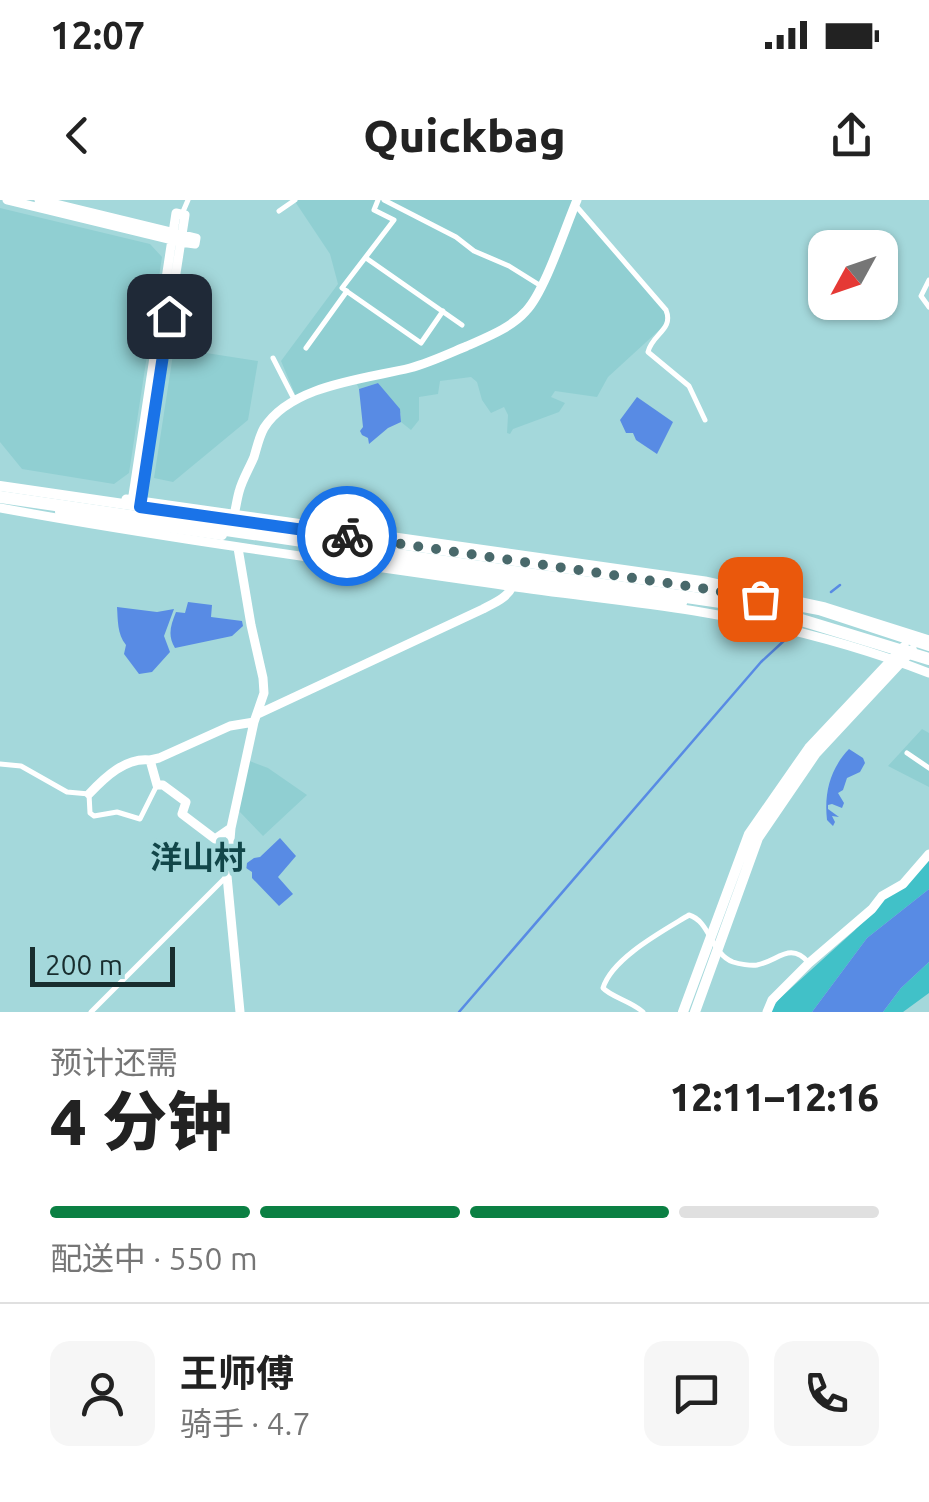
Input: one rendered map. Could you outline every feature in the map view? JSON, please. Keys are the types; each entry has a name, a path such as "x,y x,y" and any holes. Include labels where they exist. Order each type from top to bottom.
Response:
{"highway":[{"path":"2,495 741,599 924,649"}],"main road":[{"path":"2,495 136,504 701,588 819,610 883,630 924,649"},
{"path":"2,495 182,531 740,611 877,646 901,658"},
{"path":"182,531 184,514"},
{"path":"230,536 233,517"},
{"path":"426,566 429,548"},
{"path":"479,575 480,556"},
{"path":"877,646 883,630"},
{"path":"683,1012 749,834 809,748 901,658 924,649"},
{"path":"694,1012 758,838 816,754 901,658 924,649"}],"street":[{"path":"6,200 177,238"},
{"path":"40,200 177,238"},
{"path":"133,523 177,238 176,213 182,214 188,200"},
{"path":"279,211 294,200"},
{"path":"443,311 421,343 342,288 394,220 374,210 381,200 456,236 474,252 541,286"},
{"path":"233,517 239,490 265,426 295,400 357,378 412,367 473,344 515,322 528,310 541,286 576,202 666,310 668,325 652,340 648,352 689,386 705,420"},
{"path":"366,258 462,325"},
{"path":"929,280 921,296 929,307"},
{"path":"306,348 347,291"},
{"path":"273,358 295,400"},
{"path":"2,495 108,528 699,612 901,658"},
{"path":"136,504 704,581 825,607 924,649"},
{"path":"238,548 264,694 231,828 227,876 240,1012"},
{"path":"150,760 157,785 140,819 118,812 91,815 89,794 102,779 132,760 159,758 256,718 499,600 512,587"},
{"path":"906,753 929,768"},
{"path":"0,764 21,766 67,792 89,794"},
{"path":"157,785 163,785 186,802 182,814 211,837 218,838 231,828"},
{"path":"767,1012 772,1000 808,963 872,910 882,896 904,884 929,854"},
{"path":"93,1011 227,876"},
{"path":"643,1012 607,992 604,982 622,960 690,915 697,918 728,959 752,966 790,952 800,954 808,963"}],"shaded area":[{"path":"294,200 572,200 664,311 668,322 608,377 597,397 555,391 551,397 565,403 559,412 513,429 510,434 504,407 491,413 471,377 440,381 438,394 419,397 419,420 411,430 401,422 401,414 378,383 359,389 356,382 298,401 281,361 338,284 330,254"},
{"path":"0,208 150,244 162,257 129,473 114,484 22,469 0,442"},
{"path":"174,348 258,361 248,420 173,482 154,478"},
{"path":"378,383 400,409 401,422 369,444 360,431 363,427 359,389"},
{"path":"637,397 673,422 657,454 636,440 633,433 626,433 620,420"},
{"path":"188,602 212,605 211,617 242,621 243,626 232,636 175,648 170,634 173,621 176,612 185,613"},
{"path":"117,607 157,612 174,609 164,636 170,652 152,672 139,674 124,654 126,645 119,632"},
{"path":"922,729 929,733 929,787 888,766"},
{"path":"849,749 865,763 860,772 847,778 838,793 844,803 842,808 828,805 839,817 832,816 833,826 827,820 826,800 833,773"},
{"path":"247,760 268,768 307,795 263,836 239,811"},
{"path":"280,838 296,856 278,877 293,894 279,906 246,868 247,863 260,857"},
{"path":"929,858 929,889 867,938 812,1012 770,1012 883,899 906,887"},
{"path":"929,889 929,962 901,988 883,1012 812,1012 867,938"},
{"path":"929,962 929,993 903,1012 883,1012 901,988"}],"waterway":[{"path":"831,592 840,585"},
{"path":"459,1012 761,662 787,638"}],"way so far":[{"path":"347,536 760,599"}],"district":[{"name":"洋山村","path":"198,857"}],"route":[{"path":"169,316 140,507 347,536"}]}
